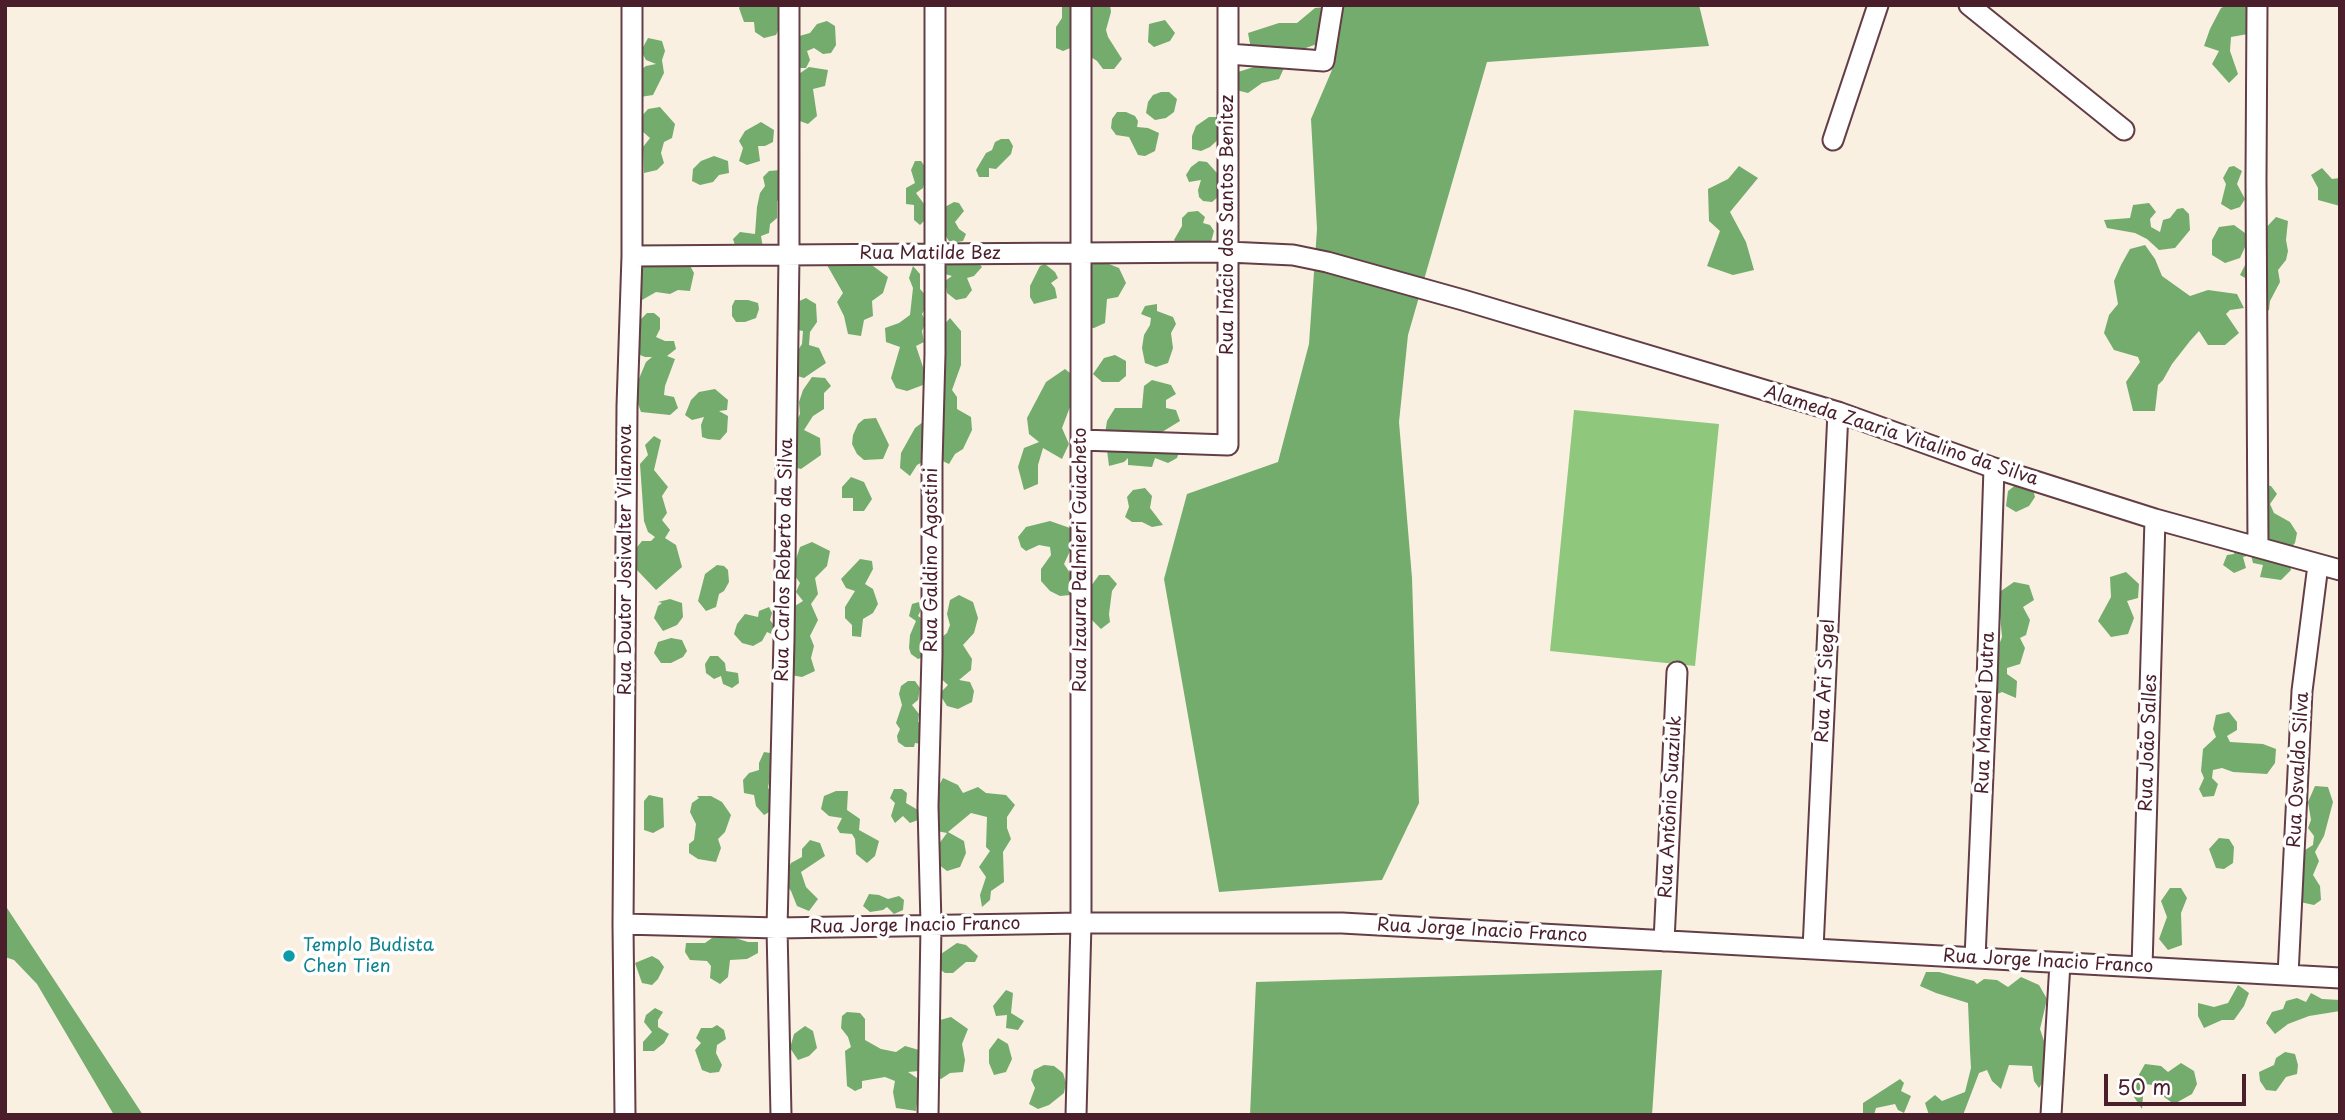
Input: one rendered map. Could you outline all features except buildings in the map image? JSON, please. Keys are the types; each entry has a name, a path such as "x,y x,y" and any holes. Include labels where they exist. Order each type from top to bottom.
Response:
{"street":[{"name":"Rua Doutor Josivalter Vilanova","path":"625,1115 627,406 632,256 632,5"},
{"name":"Rua Carlos Roberto da Silva","path":"782,1115 777,928 789,254 789,5"},
{"name":"Rua Galdino Agostini","path":"928,1115 935,5"},
{"name":"Rua Izaura Palmieri Guiacheto","path":"1076,1115 1081,923 1082,5"},
{"name":"Rua Inácio dos Santos Benitez","path":"1081,440 1228,445 1228,5"},
{"path":"1228,54 1324,61 1333,5"},
{"path":"1833,140 1878,5"},
{"path":"1969,5 2124,130"},
{"path":"2257,5 2258,547"},
{"name":"Rua Matilde Bez","path":"632,256 1228,252"},
{"name":"Alameda Zaaria Vitalino da Silva","path":"1228,252 1293,255 1462,300 1838,412 1994,468 2155,519 2340,570"},
{"name":"Rua Ari Siegel","path":"1813,949 1838,412"},
{"name":"Rua Manoel Dutra","path":"1975,958 1994,468"},
{"name":"Rua João Salles","path":"2142,967 2155,519"},
{"name":"Rua Osvaldo Silva","path":"2288,975 2302,691 2318,565"},
{"name":"Rua Antônio Suaziuk","path":"1664,941 1677,672"},
{"name":"Rua Jorge Inacio Franco","path":"624,924 777,928 1081,923 1342,923 2340,978"},
{"path":"2050,1115 2060,962"}],"green space":[{"path":"741,5 778,5 781,24 776,35 764,38 755,32 754,22 744,22 739,8"},
{"path":"1062,5 1110,5 1106,30 1122,59 1114,69 1103,69 1085,53 1085,42 1063,51 1056,48 1056,27 1062,18"},
{"path":"1342,5 1699,5 1709,46 1487,62 1408,335 1399,422 1412,578 1419,803 1382,880 1219,892 1164,579 1187,494 1278,462 1309,344 1317,229 1311,119 1332,70"},
{"path":"2228,5 2258,5 2265,31 2231,37 2230,51 2238,74 2229,83 2212,64 2219,51 2204,46 2221,8"},
{"path":"1326,7 1320,43 1289,57 1279,79 1262,83 1248,93 1236,90 1238,72 1257,66 1258,56 1251,49 1248,33 1279,23 1297,23 1315,8"},
{"path":"1165,20 1175,33 1170,41 1154,47 1148,42 1149,24"},
{"path":"827,21 835,26 836,45 831,53 823,54 814,48 807,51 810,60 806,68 798,68 792,38 810,33 817,24"},
{"path":"648,38 662,41 665,51 662,60 664,73 653,95 640,97 638,72 646,66 656,64 646,60 641,51"},
{"path":"809,67 828,70 825,86 813,89 817,116 808,124 797,120 793,78"},
{"path":"1169,92 1177,99 1174,112 1166,118 1155,120 1146,113 1148,102 1153,95"},
{"path":"660,107 675,124 672,138 664,142 661,153 664,163 657,170 644,173 643,147 650,138 642,131 641,117 648,109"},
{"path":"1117,112 1135,116 1137,127 1159,133 1155,151 1145,156 1138,155 1129,137 1116,135 1111,128 1112,119"},
{"path":"1209,117 1217,117 1223,123 1224,134 1210,147 1201,151 1192,149 1192,136 1196,126"},
{"path":"761,122 774,130 773,142 758,146 760,161 747,165 739,161 743,148 739,141 745,131"},
{"path":"1001,139 1009,139 1013,146 1011,154 996,169 989,168 989,177 979,177 976,170 986,153"},
{"path":"714,156 728,161 729,173 719,175 713,182 700,185 692,181 693,169 701,161"},
{"path":"915,161 921,161 928,171 923,188 916,193 927,208 927,218 920,225 914,220 914,205 906,204 906,188 915,183 911,170"},
{"path":"1199,161 1207,162 1217,173 1221,187 1219,196 1212,202 1203,201 1199,197 1201,180 1189,182 1186,175"},
{"path":"1739,166 1758,178 1730,212 1746,242 1754,270 1733,275 1707,266 1720,231 1709,221 1708,189 1728,179"},
{"path":"2234,166 2242,171 2237,184 2245,199 2240,207 2231,210 2221,204 2226,184 2223,178 2229,167"},
{"path":"2322,168 2332,179 2340,178 2340,206 2318,200 2318,188 2311,175"},
{"path":"781,170 786,196 777,201 777,218 770,224 769,233 761,236 763,248 736,249 733,239 740,232 755,234 757,207 760,193 765,186 763,177 769,171"},
{"path":"954,202 959,203 964,211 955,222 966,234 963,241 957,242 949,241 943,232 943,208"},
{"path":"2149,203 2156,212 2150,219 2151,227 2160,232 2163,220 2170,218 2177,209 2183,208 2189,214 2190,230 2175,248 2159,250 2135,233 2107,228 2104,220 2130,218 2133,205"},
{"path":"1198,211 1205,217 1203,223 1210,225 1214,231 1211,242 1207,249 1180,247 1174,240 1182,226 1182,218 1188,212"},
{"path":"2276,217 2288,221 2288,251 2286,260 2278,270 2280,282 2270,301 2269,310 2261,315 2263,270 2247,279 2240,275 2248,259 2263,252 2266,246 2263,231"},
{"path":"2234,225 2245,233 2246,245 2240,258 2225,263 2212,255 2212,240 2219,227"},
{"path":"2145,245 2162,276 2190,296 2208,290 2237,294 2244,308 2230,310 2226,314 2239,333 2225,345 2208,345 2199,331 2190,341 2158,385 2155,411 2133,411 2126,382 2140,362 2138,357 2114,350 2104,333 2109,315 2118,304 2114,281 2121,265 2130,249"},
{"path":"945,256 973,257 982,267 974,276 967,278 972,290 966,298 956,300 947,293 945,281 952,276 945,274 941,268"},
{"path":"1094,258 1119,268 1126,283 1118,297 1107,299 1105,323 1094,328 1083,327 1084,265"},
{"path":"662,260 669,267 673,260 687,260 694,273 690,291 678,290 670,294 656,292 642,300 638,293 638,271 646,261"},
{"path":"833,261 869,263 888,277 883,293 872,301 873,316 864,320 861,336 848,334 837,302 843,293 827,265"},
{"path":"1045,264 1058,278 1051,283 1057,298 1034,304 1030,297 1030,286 1040,266"},
{"path":"913,266 920,274 920,289 930,300 922,314 926,322 922,331 924,342 916,346 924,370 923,385 907,391 896,388 891,378 900,347 886,342 885,328 910,315 913,288 909,278"},
{"path":"806,298 816,304 817,322 810,332 809,345 819,348 826,363 804,378 794,375 793,358 802,344 803,331 792,329 795,303"},
{"path":"735,300 758,303 756,318 736,322 732,316"},
{"path":"1157,304 1157,311 1173,317 1176,324 1171,333 1173,348 1168,363 1156,367 1145,363 1142,348 1151,318 1141,314 1145,306"},
{"path":"647,313 654,313 660,318 660,329 656,337 674,341 676,349 667,356 675,359 664,395 674,397 678,408 670,415 641,412 637,401 638,381 646,362 652,357 635,353 636,339 641,332 640,320"},
{"path":"950,318 961,331 961,365 952,390 957,397 957,409 971,417 972,430 963,449 955,454 949,464 936,458 928,459 917,465 910,476 900,468 901,453 915,428 923,422 937,422 936,357 945,347 935,335"},
{"path":"1115,355 1126,361 1126,376 1119,382 1102,382 1093,374 1104,358"},
{"path":"1065,369 1070,373 1071,393 1070,407 1062,428 1069,444 1062,459 1043,448 1038,465 1038,484 1024,490 1018,467 1024,448 1039,442 1029,434 1027,418 1046,382"},
{"path":"812,377 825,378 831,386 824,393 824,409 813,416 804,430 820,438 821,455 801,469 793,467 792,430 800,414 799,402 803,390"},
{"path":"1152,380 1171,385 1176,394 1166,400 1166,408 1176,410 1180,421 1162,432 1160,437 1179,452 1177,458 1168,463 1155,458 1152,467 1128,465 1128,458 1124,462 1109,466 1105,434 1107,421 1115,408 1142,408 1144,386"},
{"path":"715,389 728,400 727,410 719,411 728,416 727,432 720,440 702,437 701,425 704,417 692,420 685,415 691,400 699,392"},
{"path":"1574,410 1719,424 1695,666 1550,651"},
{"path":"876,418 889,445 883,459 864,460 852,444 853,435 858,424 864,419"},
{"path":"654,436 661,440 654,470 668,487 662,496 667,513 662,520 670,530 665,538 676,545 682,567 656,590 637,570 633,552 642,541 651,541 655,537 648,532 644,521 640,464 648,455 645,445"},
{"path":"851,477 864,482 872,499 864,511 853,511 853,498 842,498 842,487"},
{"path":"2017,484 2032,485 2035,497 2029,506 2016,512 2006,506 2008,491"},
{"path":"2255,484 2271,486 2277,494 2270,504 2274,513 2290,522 2297,533 2295,543 2287,552 2291,570 2281,580 2260,577 2263,565 2253,563 2251,555 2243,557 2246,568 2234,573 2223,565 2227,555 2234,554 2237,541 2247,544 2259,510 2248,496"},
{"path":"1145,488 1152,496 1150,508 1163,525 1152,527 1142,522 1132,522 1125,517 1129,507 1127,497 1133,490"},
{"path":"1050,521 1070,528 1075,535 1077,544 1064,564 1070,573 1071,595 1060,596 1050,591 1041,581 1041,569 1051,555 1050,547 1039,545 1026,551 1021,547 1018,537 1026,527"},
{"path":"812,542 830,551 827,566 815,578 818,594 811,604 818,620 810,636 814,646 811,658 815,671 802,677 791,675 790,609 803,601 796,592 800,583 795,576 796,559 800,547"},
{"path":"860,559 872,561 873,569 865,584 873,589 878,604 873,613 863,619 861,637 852,636 852,625 845,618 845,607 855,591 846,588 841,579"},
{"path":"717,565 728,570 729,582 719,594 716,607 706,611 698,601 705,574"},
{"path":"2126,572 2139,584 2138,598 2127,601 2134,618 2128,634 2111,637 2098,621 2111,597 2110,577"},
{"path":"1099,575 1109,575 1117,584 1112,591 1110,622 1101,629 1091,619 1089,604 1091,586"},
{"path":"2014,582 2029,585 2034,600 2023,607 2030,620 2026,635 2020,638 2025,648 2020,664 2007,668 2007,674 2017,681 2016,698 2002,692 1991,697 1991,682 1999,669 1997,650 2002,637 1998,593"},
{"path":"959,595 973,602 978,618 974,633 963,645 972,659 971,670 959,680 970,682 974,691 972,702 958,709 947,706 942,698 942,691 948,685 937,675 937,641 947,633 950,625 947,614 950,600"},
{"path":"670,599 682,603 683,617 677,625 663,631 654,618 658,606 662,603 658,602"},
{"path":"919,602 922,608 918,616 927,622 922,628 927,634 926,656 918,659 911,654 909,648 910,635 916,621 909,616 912,604"},
{"path":"769,607 772,613 770,620 773,624 781,625 776,636 767,632 762,641 753,646 742,643 734,634 737,624 745,614 758,617 759,611"},
{"path":"671,638 682,640 687,651 683,657 671,663 661,663 654,653 658,642"},
{"path":"710,656 718,656 725,663 726,671 738,673 739,683 732,688 723,684 721,676 714,679 706,673 705,664"},
{"path":"908,681 915,681 920,688 918,700 912,705 919,714 918,722 926,724 921,744 915,743 914,747 905,747 898,742 897,736 900,729 896,723 902,705 899,694 901,686"},
{"path":"2229,712 2237,722 2237,730 2227,736 2230,742 2263,744 2276,749 2275,763 2267,774 2233,772 2222,768 2213,770 2212,778 2218,784 2214,796 2203,797 2199,789 2204,778 2201,771 2203,749 2216,737 2213,729 2216,715"},
{"path":"764,752 776,754 777,766 770,777 768,788 774,793 773,810 764,815 756,806 754,795 744,793 743,780 749,773 759,770"},
{"path":"943,778 958,785 963,793 978,787 986,793 1006,795 1015,805 1007,817 1011,839 1003,852 1004,882 991,891 990,900 982,907 980,895 986,877 979,867 990,851 986,847 987,817 971,813 948,832 964,841 966,853 960,867 947,871 933,860 938,845 947,833 937,831 937,789"},
{"path":"2315,786 2328,787 2333,802 2324,836 2315,852 2319,861 2313,875 2320,886 2321,900 2314,905 2300,902 2302,852 2313,845 2314,836 2308,828 2311,820 2308,802"},
{"path":"894,789 902,789 907,793 906,803 918,810 918,820 910,823 903,816 895,823 891,816 895,803 890,798"},
{"path":"836,791 848,791 847,810 860,819 859,830 879,841 875,856 867,863 856,854 852,834 840,833 837,828 842,818 829,816 821,809 824,796"},
{"path":"649,795 663,798 664,827 653,833 644,830 644,801"},
{"path":"697,796 711,796 722,802 731,815 725,832 718,839 721,848 716,862 698,859 689,853 689,844 694,840 696,824 690,812 692,803 699,798"},
{"path":"2219,838 2229,839 2234,847 2233,863 2224,869 2216,868 2209,849"},
{"path":"810,840 820,843 825,856 801,872 806,887 818,899 809,911 797,906 783,880 791,863 802,857 802,849"},
{"path":"2170,888 2181,888 2187,898 2181,913 2182,945 2168,950 2159,939 2167,917 2161,901"},
{"path":"869,894 888,899 899,896 904,900 903,910 894,914 887,907 870,912 863,906"},
{"path":"5,905 143,1115 114,1115 37,984 14,960 5,957"},
{"path":"732,937 758,942 758,953 747,959 730,960 728,977 720,984 710,978 711,966 707,961 690,960 685,952 686,943 705,943 712,938"},
{"path":"957,943 966,945 978,956 975,962 966,962 953,973 945,973 938,968 938,956"},
{"path":"652,956 664,967 652,985 642,983 635,963"},
{"path":"1662,970 1652,1115 1250,1115 1256,982"},
{"path":"1926,972 1939,972 1977,984 1984,979 1997,980 2008,987 2021,977 2039,985 2047,999 2040,1029 2045,1044 2047,1076 2039,1088 2034,1081 2032,1066 2009,1065 2001,1089 1992,1081 1987,1070 1979,1073 1963,1115 1929,1115 1925,1103 1935,1095 1942,1101 1965,1092 1971,1068 1968,1003 1920,986"},
{"path":"2238,985 2249,993 2234,1020 2222,1020 2204,1028 2198,1016 2198,1003 2214,1007 2228,1003"},
{"path":"1006,990 1013,993 1011,1013 1024,1021 1018,1030 1006,1028 1007,1015 996,1016 993,1006"},
{"path":"2311,993 2322,999 2340,1000 2340,1011 2309,1016 2288,1024 2275,1034 2266,1023 2272,1012 2283,1009 2286,1001 2297,998 2306,1002"},
{"path":"655,1008 663,1012 658,1020 658,1027 669,1034 664,1043 654,1051 643,1051 643,1042 652,1032 644,1022 646,1015"},
{"path":"847,1012 860,1013 865,1019 865,1040 881,1049 896,1052 905,1046 919,1050 922,1060 919,1071 908,1072 920,1080 916,1111 896,1108 893,1092 895,1081 885,1077 862,1081 862,1088 855,1091 847,1086 845,1051 851,1047 841,1028 842,1016"},
{"path":"951,1017 968,1029 962,1044 965,1060 963,1072 950,1073 941,1079 931,1075 935,1027 940,1020"},
{"path":"717,1025 724,1030 726,1039 717,1045 716,1053 722,1065 719,1072 710,1073 702,1070 695,1050 701,1043 696,1038 701,1028"},
{"path":"805,1026 813,1031 817,1048 809,1056 798,1060 790,1048 794,1034"},
{"path":"998,1038 1008,1044 1012,1059 1006,1072 994,1075 989,1063 989,1050"},
{"path":"2285,1052 2295,1054 2297,1074 2286,1077 2276,1091 2266,1090 2260,1081 2259,1072 2274,1065 2276,1058"},
{"path":"2181,1063 2194,1071 2197,1084 2192,1094 2174,1104 2164,1097 2164,1086 2144,1084 2142,1109 2134,1097 2137,1078 2145,1064 2161,1066 2168,1072"},
{"path":"1044,1065 1054,1066 1063,1073 1066,1083 1064,1093 1049,1105 1038,1109 1029,1104 1035,1088 1031,1080 1034,1070"},
{"path":"1900,1079 1904,1083 1901,1091 1911,1096 1904,1113 1898,1110 1895,1104 1876,1108 1874,1115 1863,1114 1863,1103"}],"place":[{"name":"Templo Budista Chen Tien","path":"289,956"}]}
